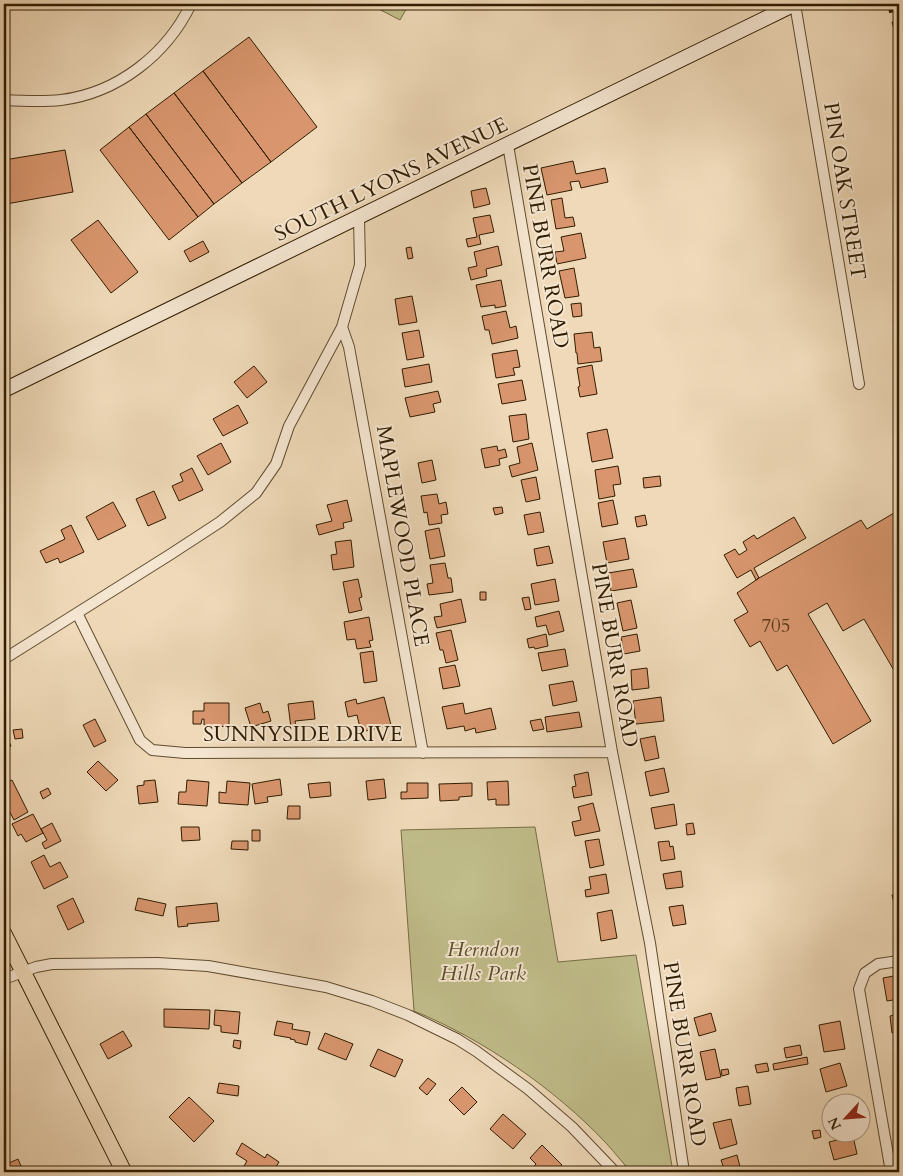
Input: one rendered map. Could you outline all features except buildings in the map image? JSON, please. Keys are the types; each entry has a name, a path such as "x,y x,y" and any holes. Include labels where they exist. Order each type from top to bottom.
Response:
{"main road":[{"path":"4,934 124,1172"}],"street":[{"path":"4,100 61,100 90,93 112,84 141,67 160,50 177,30 191,4"},
{"name":"SOUTH LYONS AVENUE","path":"4,390 795,4"},
{"name":"PIN OAK STREET","path":"795,4 859,384"},
{"name":"PINE BURR ROAD","path":"508,145 612,752 650,942 684,1172"},
{"path":"4,659 220,522 256,493 276,464 289,426 342,327 360,266 359,217"},
{"name":"MAPLEWOOD PLACE","path":"342,327 349,348 423,753"},
{"name":"SUNNYSIDE DRIVE","path":"77,613 140,740 152,750 185,752 612,752"},
{"path":"891,1172 859,989 865,973 878,964 899,961"},
{"path":"4,980 36,967 52,964 158,963 208,966 326,987 372,1001 408,1015 457,1039 476,1051 528,1089 572,1128 615,1172"}],"green space":[{"path":"369,4 409,4 400,20"},
{"name":"Herndon Hills Park","path":"535,827 558,962 636,955 673,1172 631,1172 586,1123 517,1067 466,1036 414,1011 401,830"}],"railway":[{"path":"889,4 899,43"}]}
